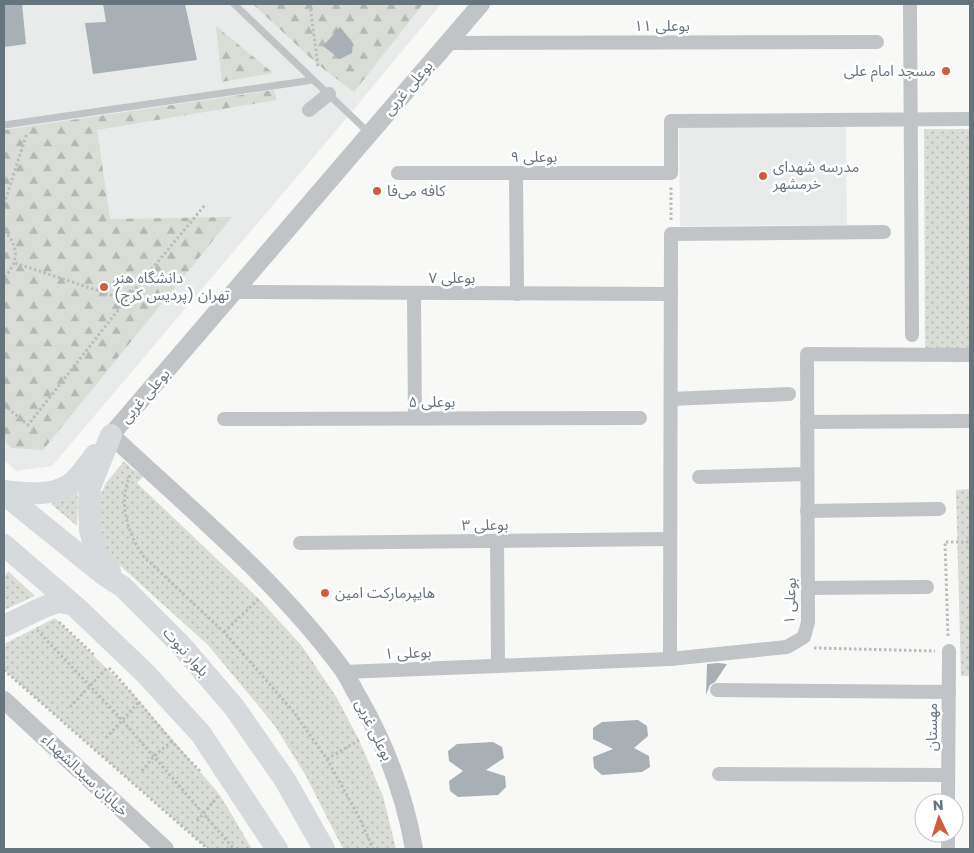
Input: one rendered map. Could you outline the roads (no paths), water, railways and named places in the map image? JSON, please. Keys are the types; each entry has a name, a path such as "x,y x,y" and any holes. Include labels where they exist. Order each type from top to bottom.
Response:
{"main road":[{"path":"4,492 52,492 69,484 77,477 111,435"},
{"path":"111,435 90,487 90,530 97,554 124,587"},
{"name":"بلوار نبوت","path":"4,492 103,574 124,587 179,643 234,707 285,780 324,849"},
{"path":"4,545 63,611 146,674 201,734 277,849"},
{"path":"4,626 44,606 58,602 63,611"}],"street":[{"name":"بوعلی غربی","path":"414,849 395,774 372,722 344,672 291,606 111,435 480,4"},
{"path":"910,4 912,334"},
{"name":"بوعلی ۱۱","path":"447,43 877,42"},
{"path":"309,110 325,91"},
{"path":"911,119 970,119"},
{"name":"بوعلی ۹","path":"398,173 671,173 671,121 911,119"},
{"path":"516,173 517,294"},
{"path":"670,659 671,234 884,232"},
{"name":"بوعلی ۷","path":"233,292 671,294"},
{"path":"414,294 415,418"},
{"name":"بوعلی ۱","path":"344,672 670,659 787,647 804,637 808,622 807,354 970,355"},
{"path":"671,399 789,394"},
{"name":"بوعلی ۵","path":"224,419 640,418"},
{"path":"807,422 970,421"},
{"path":"699,477 807,474"},
{"path":"807,511 939,509"},
{"name":"بوعلی ۳","path":"300,543 670,539"},
{"path":"497,541 498,666"},
{"path":"808,588 927,588"},
{"name":"مهستان","path":"948,651 948,793"},
{"path":"716,690 948,692"},
{"name":"خیابان سیدالشهداء","path":"4,700 165,849"},
{"path":"719,774 948,775"}],"lane":[{"path":"234,4 370,133"},
{"path":"4,125 313,80"}],"place":[{"name":"مسجد امام علی","path":"946,71"},
{"name":"مدرسه شهدای خرمشهر","path":"763,176"},
{"name":"کافه می‌فا","path":"377,191"},
{"name":"دانشگاه هنر تهران (پردیس کرج)","path":"104,287"},
{"name":"هایپرمارکت امین","path":"325,593"}]}
